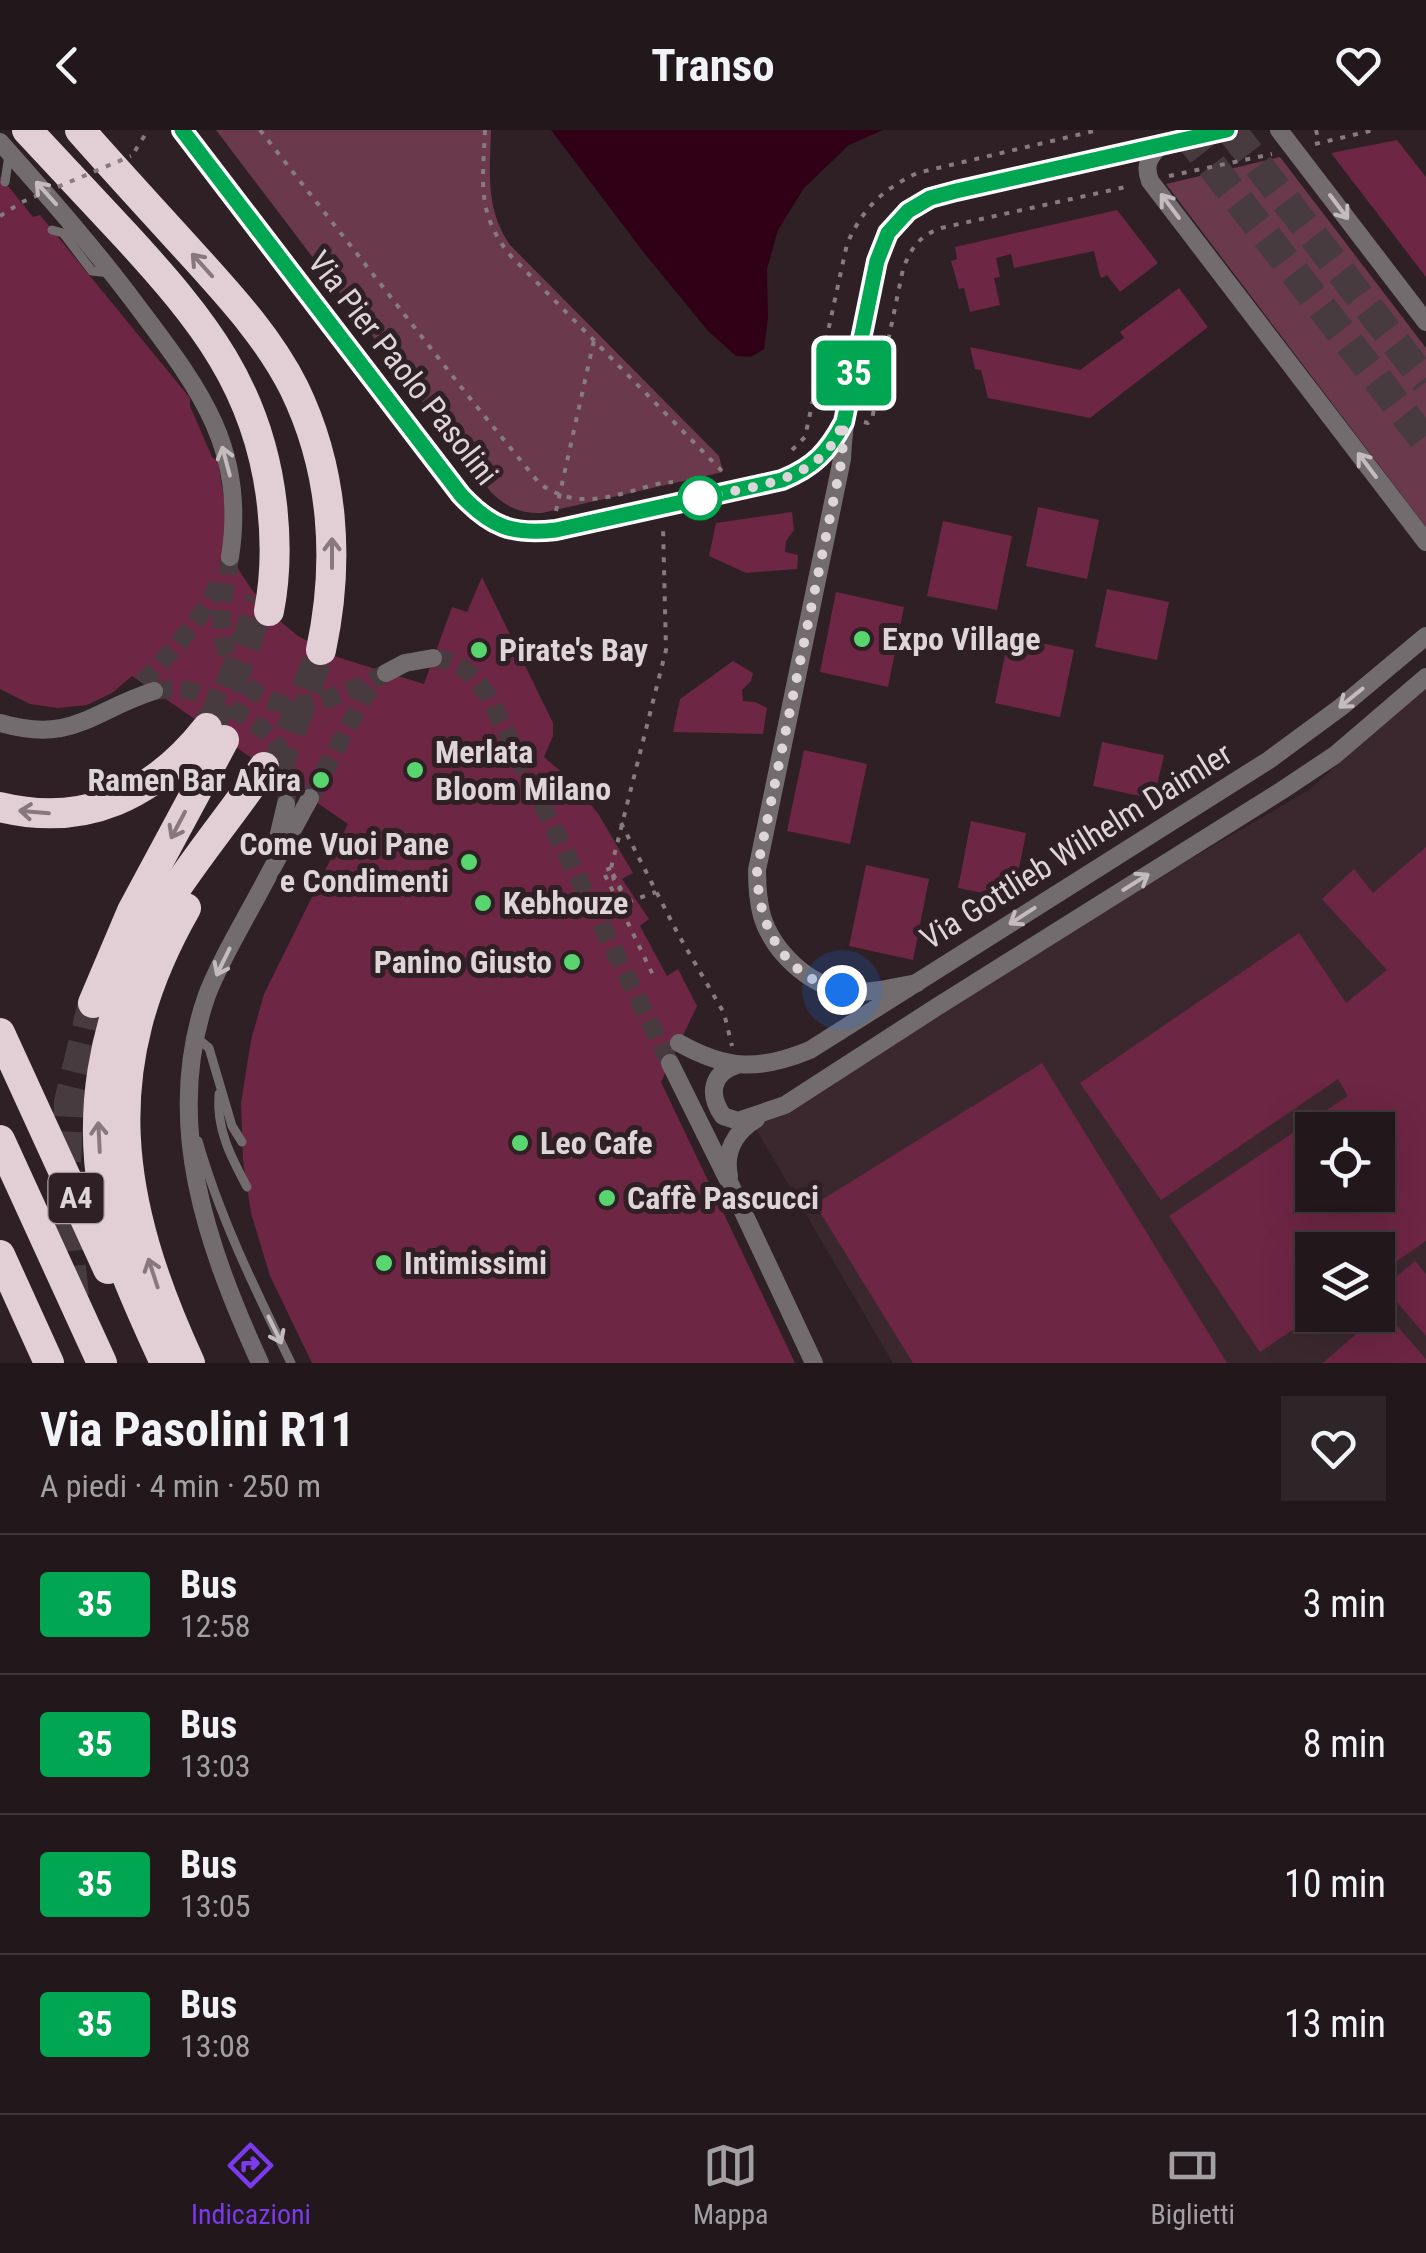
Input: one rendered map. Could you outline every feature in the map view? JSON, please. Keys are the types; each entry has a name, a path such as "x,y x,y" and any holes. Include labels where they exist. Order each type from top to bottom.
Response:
{"highway":[{"path":"80,130 243,311 294,388 318,450 331,518 332,581 321,650"},
{"path":"12,141 166,280 214,342 242,392 254,420 270,492 265,605"},
{"path":"0,807 38,814 108,804 155,780 216,734 92,1003"},
{"path":"164,1363 119,1255 102,1179 98,1111 106,1050 122,990 172,894 269,770 173,931 134,1034 127,1073 127,1164 136,1215 154,1278 190,1363"},
{"name":"A4","path":"0,1032 151,1363"},
{"name":"A4","path":"0,1140 102,1363"},
{"path":"0,1255 49,1363"}],"street":[{"name":"Via Pier Paolo Pasolini","path":"182,130 461,495 479,514 503,528 530,533 556,530 782,480 818,460 850,422"},
{"name":"Via Pier Paolo Pasolini","path":"917,983 868,992 842,990 812,978 774,942 757,894 757,870 850,422 877,261 888,233 908,211 930,198 1227,130"},
{"path":"1280,130 1426,322"},
{"path":"12,141 190,375 204,400 228,464 234,498 230,557"},
{"path":"1161,145 1147,164 1150,181 1426,542"},
{"name":"Via Gottlieb Wilhelm Daimler","path":"736,1060 770,1064 810,1050 1269,760 1341,707 1426,636"},
{"path":"386,672 405,662 433,658"},
{"name":"Via Gottlieb Wilhelm Daimler","path":"769,1110 785,1105 1281,791 1334,754 1426,677"},
{"path":"0,722 38,730 61,729 80,724 148,687"},
{"path":"260,1363 232,1300 202,1209 191,1154 188,1074 208,994 310,798"},
{"path":"268,876 286,804"},
{"path":"679,1043 701,1055 736,1060"},
{"path":"736,1060 714,1084 712,1092 718,1109 730,1120 769,1110"},
{"path":"670,1063 814,1363"},
{"path":"731,1186 727,1158 734,1140 750,1122 769,1110"}],"lane":[{"path":"5,182 12,141"},
{"path":"52,230 63,233 92,271 113,273"},
{"path":"195,1036 209,1048 232,1126 242,1142"},
{"path":"188,1074 197,1136 209,1179 248,1274 291,1363"},
{"path":"219,1086 217,1114 222,1136 247,1187"}],"path":[{"path":"0,216 22,202 132,156 148,130"},
{"path":"260,130 539,483 560,496 587,500 674,482"},
{"path":"485,130 483,195 485,211 498,241 724,477 712,477"},
{"path":"1316,130 1319,143"},
{"path":"1310,145 1374,130"},
{"path":"1155,179 1280,152"},
{"path":"850,422 868,423 872,419 903,269 919,239 940,228 1136,185"},
{"path":"5,198 7,211"},
{"path":"555,518 594,340"},
{"path":"789,452 804,438 811,412"},
{"path":"656,892 628,902 612,871 620,823 666,650 663,526"},
{"path":"620,823 724,1013 736,1060"},
{"path":"612,871 604,871 653,975"}],"shaded area":[{"path":"216,130 491,130 493,204 510,245 719,456 723,472 542,513 521,511 502,502"},
{"path":"551,130 883,130 849,145 804,188 778,230 767,269 764,349 751,357 736,356 708,331"},
{"path":"1280,157 1426,348 1426,527 1166,184"},
{"path":"1426,686 1426,1363 893,1363 753,1124 1309,790"}],"building":[{"path":"1397,140 1426,177 1426,277 1331,153"},
{"name":"Merlata Bloom Milano","path":"0,176 33,217 40,215 190,398 212,457 218,462 226,511 224,547 252,590 298,636 337,657 424,684 452,607 467,612 482,577 553,723 553,736 544,757 573,782 599,815 633,873 622,879 649,919 640,926 667,976 678,969 697,1006 661,1082 795,1363 312,1363 270,1276 251,1213 243,1160 241,1103 251,1040 264,994 348,824 132,676 112,693 87,705 58,708 30,704 0,689"},
{"path":"1117,210 1158,263 1120,292 1107,275 1100,276 1094,251 1014,268 1011,254 996,258 1000,277 994,278 1000,305 970,312 951,261 957,259 955,247"},
{"path":"1179,288 1208,327 1090,418 988,398 970,347 1080,370 1124,338 1120,332"},
{"name":"Expo Village","path":"1038,507 1099,520 1087,579 1026,566"},
{"path":"792,512 794,530 786,541 785,552 798,555 797,569 746,573 709,556 716,523"},
{"name":"Expo Village","path":"943,521 1012,536 997,610 927,596"},
{"name":"Expo Village","path":"1107,589 1169,602 1157,660 1095,647"},
{"name":"Expo Village","path":"836,592 904,607 888,687 820,672"},
{"name":"Expo Village","path":"1009,636 1074,650 1060,717 995,703"},
{"path":"733,661 753,673 742,690 743,701 767,708 763,734 673,732 680,699"},
{"path":"1102,742 1164,755 1154,799 1093,786"},
{"path":"804,750 867,764 850,844 787,831"},
{"path":"971,821 1026,833 1013,899 958,888"},
{"path":"1426,847 1426,1241 1395,1262 1395,1232 1295,1232 1295,1328 1260,1352 1169,1216 1295,1132 1295,1212 1395,1212 1395,1112 1324,1112 1348,1096 1338,1079 1161,1200 1080,1083 1299,933 1346,1003 1387,970 1322,899 1354,869 1373,893"},
{"path":"866,865 929,879 913,960 849,946"},
{"path":"1042,1063 1227,1363 913,1363 815,1204"},
{"path":"1415,1261 1426,1274 1426,1336 1395,1300 1395,1278"},
{"path":"1395,1324 1426,1359 1426,1363 1323,1363 1358,1332 1395,1332"}],"tunnel":[{"path":"1184,130 1426,442"},
{"path":"1231,130 1426,382"},
{"path":"230,557 222,615 223,640 236,671 255,692 272,701 310,703 349,691 386,673"},
{"path":"142,683 197,620 222,576"},
{"path":"207,728 232,681 260,599"},
{"path":"275,774 321,650"},
{"path":"433,658 465,670 488,696 670,1063"},
{"path":"310,798 364,697 378,680"},
{"path":"154,691 176,689 206,695 261,728 284,758 286,804"},
{"path":"74,1296 64,1202 69,1102 93,1003"}],"bus line":[{"name":"35","path":"182,130 461,495 479,514 503,528 530,533 782,480 818,460 844,422 877,261 888,233 908,211 930,198 1227,130"}],"place":[{"name":"Expo Village","path":"862,639"},
{"name":"Pirate's Bay","path":"479,650"},
{"name":"Merlata Bloom Milano","path":"415,770"},
{"name":"Ramen Bar Akira","path":"321,780"},
{"name":"Come Vuoi Pane e Condimenti","path":"469,862"},
{"name":"Kebhouze","path":"483,903"},
{"name":"Panino Giusto","path":"572,962"},
{"name":"Leo Cafe","path":"520,1143"},
{"name":"Caffè Pascucci","path":"607,1198"},
{"name":"Intimissimi","path":"384,1263"}],"route":[{"path":"700,498 782,480 801,472 832,444 844,422 842,459 757,870 757,894 774,942 812,978 842,990"}]}
